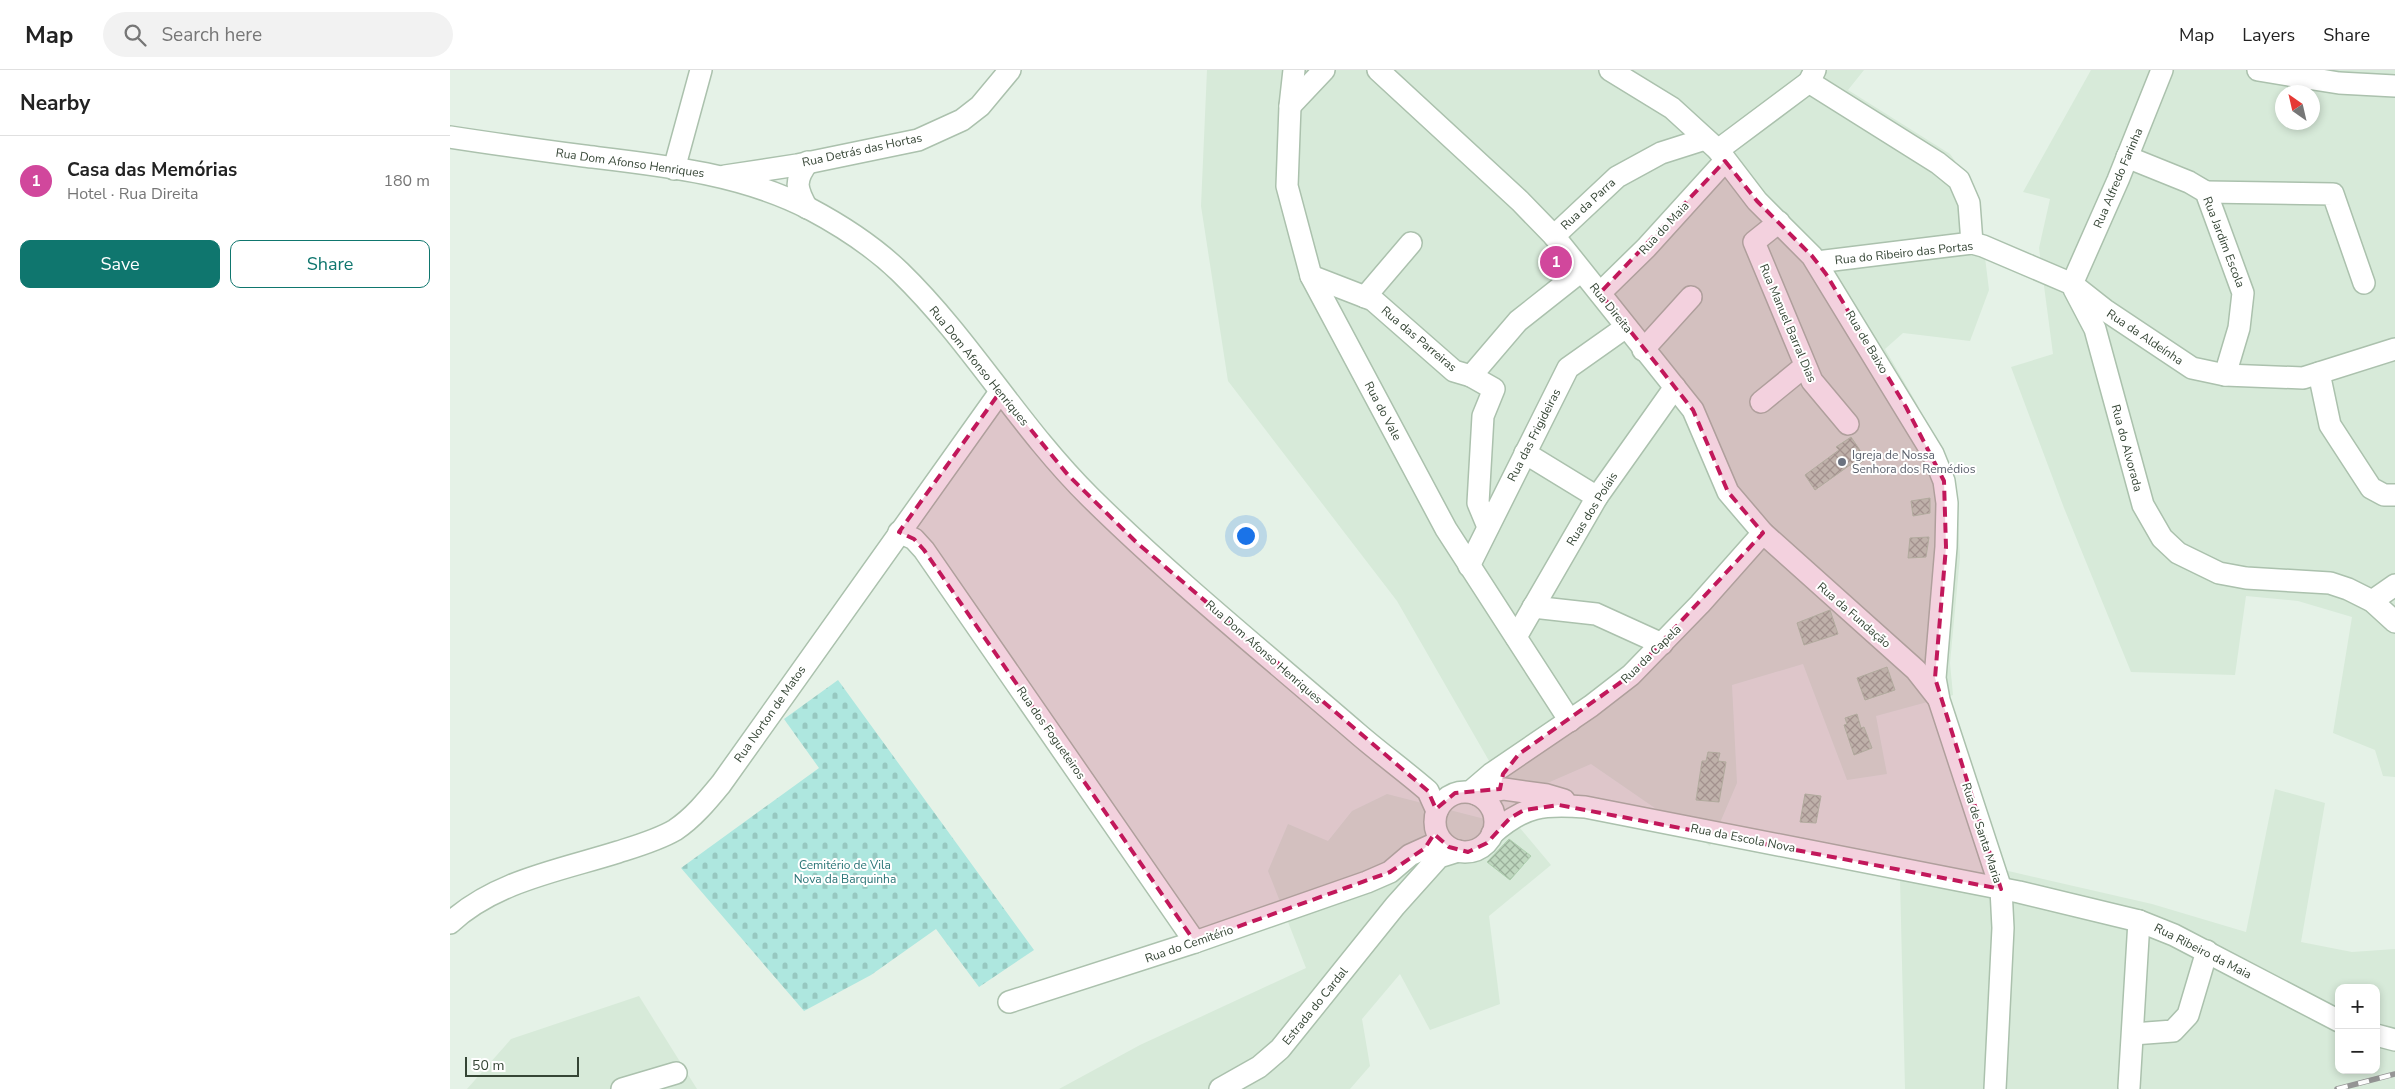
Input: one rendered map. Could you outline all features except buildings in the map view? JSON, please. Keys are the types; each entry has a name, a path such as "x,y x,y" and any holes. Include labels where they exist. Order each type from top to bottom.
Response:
{"street":[{"path":"674,168 701,70"},
{"name":"Rua Detrás das Hortas","path":"720,177 918,140 962,120 980,106 1010,70"},
{"name":"Rua do Vale","path":"1294,70 1290,106 1287,186 1311,276 1446,529 1570,721"},
{"path":"1290,106 1324,70"},
{"name":"Rua Direita","path":"1378,70 1520,201 1554,236 1580,272 1600,293 1643,350 1693,410 1728,492 1763,533"},
{"name":"Rua de Baixo","path":"1610,70 1672,108 1716,150 1757,201 1817,262 1933,454 1944,481 1947,503 1946,547 1935,678 1939,700"},
{"name":"Rua Alfredo Farinha","path":"2072,284 2162,70"},
{"path":"2258,70 2339,83 2395,86"},
{"path":"1716,150 1812,76 1938,163 1958,180 1969,203 1972,243"},
{"name":"Rua Dom Afonso Henriques","path":"450,137 674,168 720,177 807,208 863,241 900,272 965,345 1000,392 1068,475 1136,542 1360,735 1428,791 1439,834"},
{"name":"Rua da Parra","path":"1554,236 1616,177 1661,153 1716,150"},
{"name":"Rua do Maia","path":"1600,293 1646,248 1716,150"},
{"name":"Rua Jardim Escola","path":"2127,157 2189,182 2206,192 2243,293 2239,328 2225,375"},
{"path":"807,208 798,192 798,182 800,172 808,162"},
{"path":"2206,192 2333,194 2364,283"},
{"name":"Rua Manuel Barral Dias","path":"1779,222 1754,242 1804,366 1812,381 1848,424"},
{"path":"1365,297 1411,243"},
{"name":"Rua do Ribeiro das Portas","path":"1817,262 1972,243 2072,284"},
{"name":"Rua das Parreiras","path":"1311,276 1372,300 1454,371 1471,376 1518,321 1580,272"},
{"name":"Rua da Aldeínha","path":"2072,284 2176,359 2192,368 2225,375 2303,378 2395,348"},
{"name":"Rua do Alvorada","path":"2072,284 2094,329 2143,505 2162,538 2178,553 2218,574 2246,578 2330,583 2361,594 2372,601 2395,622"},
{"path":"1643,350 1691,297"},
{"name":"Rua das Frigideiras","path":"1469,566 1568,368 1626,327"},
{"path":"1760,402 1804,366"},
{"path":"2319,373 2330,425 2371,488 2384,495 2395,495"},
{"path":"1471,376 1494,389 1483,416 1478,503 1488,527"},
{"name":"Ruas dos Poíais","path":"1516,636 1597,497 1675,387"},
{"name":"Rua Norton de Matos","path":"450,923 463,911 500,889 641,845 675,830 702,808 1000,392"},
{"path":"1525,453 1597,497"},
{"name":"Rua dos Fogueteiros","path":"900,532 914,539 924,550 1195,942"},
{"name":"Rua da Fundação","path":"1763,533 1916,670 1939,700"},
{"name":"Rua da Capela","path":"1470,792 1519,754 1570,721 1631,676 1763,533"},
{"path":"2372,601 2395,585"},
{"path":"1533,607 1596,614 1662,644"},
{"name":"Rua de Santa Maria","path":"1939,700 2001,889 2003,928 1995,1089"},
{"name":"Rua da Capela","path":"1504,789 1502,782 1504,774 1519,754"},
{"name":"Rua Dom Afonso Henriques","path":"1414,779 1442,788 1470,792"},
{"path":"1470,792 1485,799 1494,815 1492,834 1486,843 1478,849 1468,852 1439,834 1447,798 1470,792 1504,789 1547,795 1586,808"},
{"name":"Rua da Escola Nova","path":"1492,834 1510,818 1524,810 1559,805 1586,808 2001,889"},
{"name":"Rua do Cemitério","path":"1010,1002 1195,942 1367,882 1439,834"},
{"name":"Estrada do Cardal","path":"1395,906 1439,834"},
{"name":"Estrada do Cardal","path":"1220,1089 1259,1067 1280,1049 1395,906 1439,857 1439,834"},
{"name":"Rua Ribeiro da Maia","path":"2001,889 2140,920 2206,951 2335,1019"},
{"path":"2129,1087 2140,920"},
{"path":"2133,1034 2174,1032 2188,1015 2206,951"},
{"path":"2380,1036 2395,1040"},
{"path":"622,1089 676,1072"}],"highlighted area":[{"path":"1725,161 1757,201 1812,256 1826,274 1906,407 1944,481 1946,547 1935,678 2001,889 1559,805 1524,810 1510,818 1487,843 1468,852 1449,847 1434,834 1425,848 1390,872 1195,942 924,550 914,539 899,532 1000,392 1068,475 1136,542 1428,791 1436,809 1455,793 1500,789 1503,774 1519,754 1631,675 1763,533 1728,492 1693,410 1600,293"}],"shaded area":[{"path":"1207,70 1864,70 1848,90 1950,154 1977,192 1989,290 1970,341 1903,333 1885,349 1917,404 1956,487 1960,557 1950,663 1953,695 1876,716 1887,774 1847,780 1803,664 1732,685 1737,783 1710,846 1591,764 1511,799 1397,601 1228,381 1201,206"},
{"path":"2091,70 2395,70 2395,777 2383,776 2375,750 2333,733 2352,617 2298,601 2246,596 2235,675 2131,672 2064,508 2011,367 2053,354 2039,248 2050,199 2023,192"},
{"path":"2275,789 2325,803 2301,942 2352,952 2395,949 2395,1089 1905,1089 1900,879 2004,870 2152,904 2246,932"},
{"path":"1387,794 1520,828 1551,865 1489,916 1500,1004 1430,1030 1400,974 1362,1019 1370,1066 1350,1089 1059,1089 1140,1045 1306,968 1268,871 1288,824 1328,841 1352,811"},
{"path":"639,996 697,1089 467,1089 511,1039"}],"green space":[{"name":"Cemitério de Vila Nova da Barquinha","path":"838,680 1034,950 979,987 936,929 871,975 804,1011 681,868 819,768 784,719"}],"railway":[{"path":"2337,1089 2395,1074"}],"place":[{"name":"Casa das Memórias","path":"1556,262"},
{"name":"Igreja de Nossa Senhora dos Remédios","path":"1842,462"}]}
